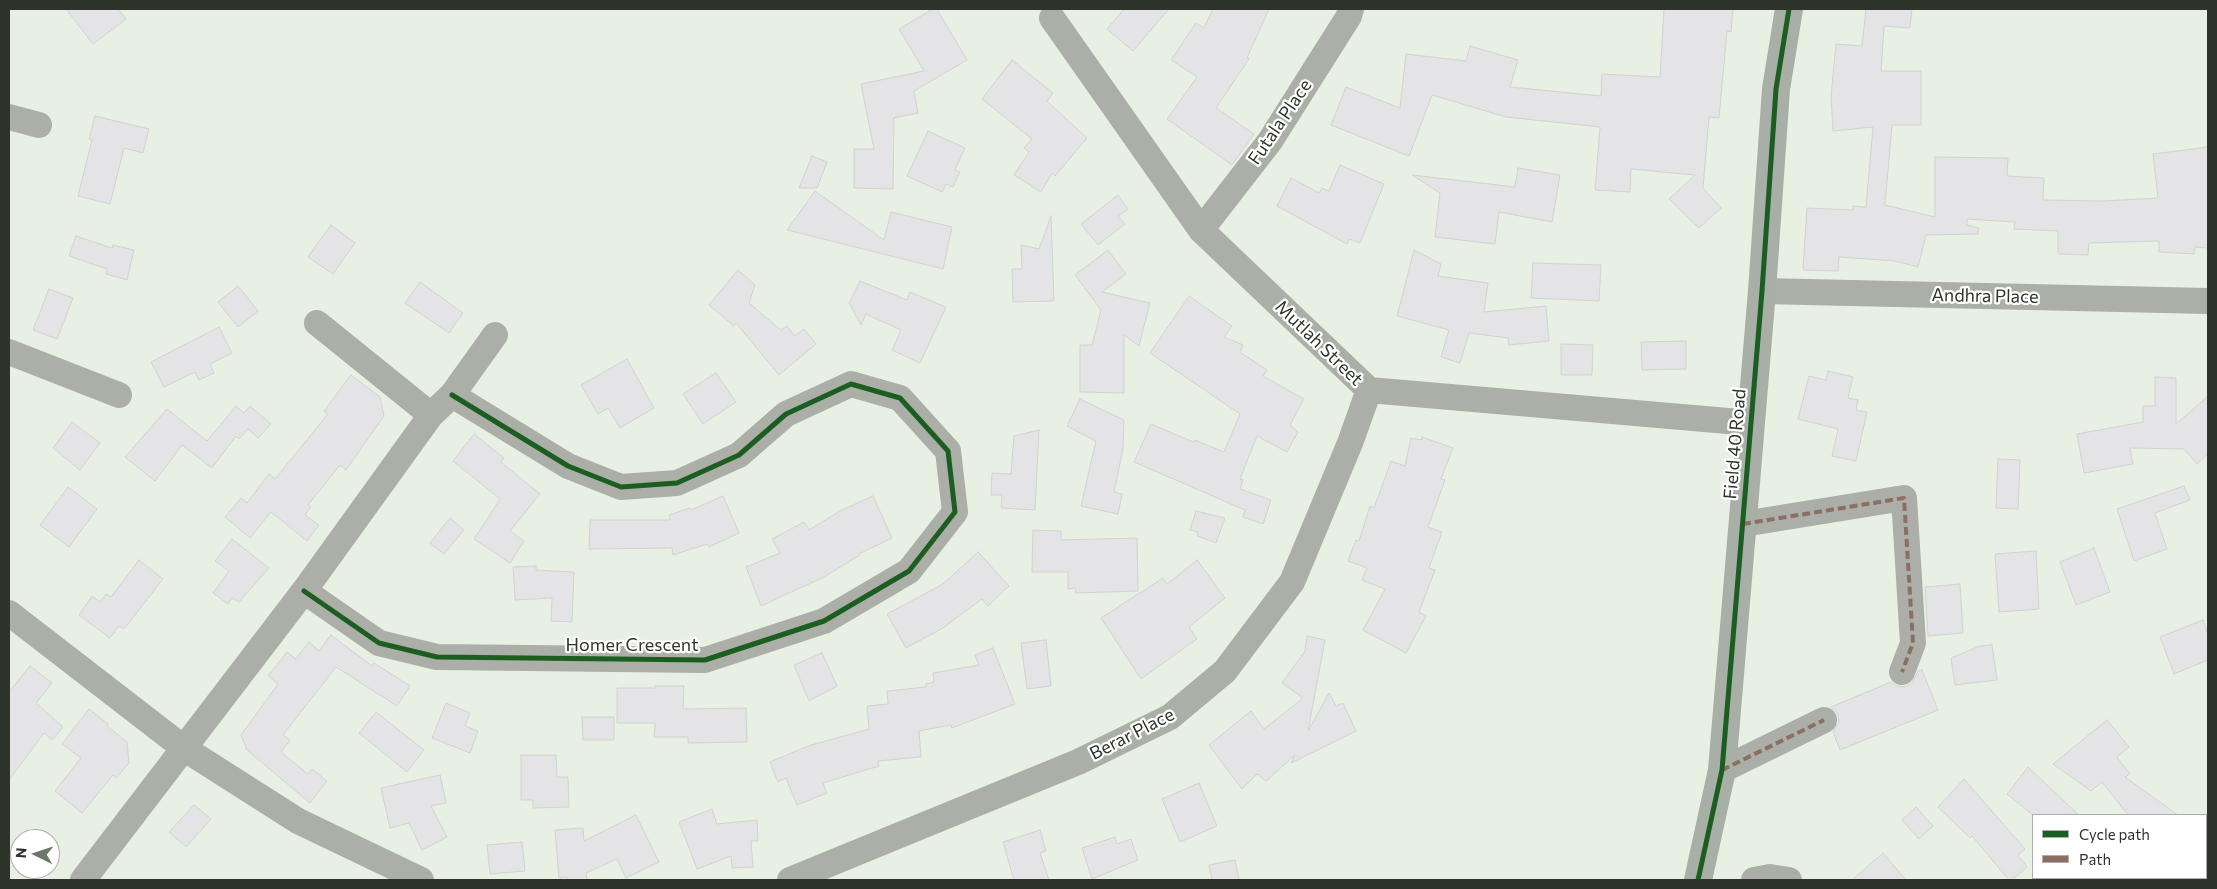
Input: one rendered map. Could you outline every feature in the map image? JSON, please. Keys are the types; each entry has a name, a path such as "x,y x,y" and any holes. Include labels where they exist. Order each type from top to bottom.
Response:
{"street":[{"name":"Futala Place","path":"1201,230 1270,141 1349,16 1351,9"},
{"name":"Field 40 Road","path":"1698,880 1722,770 1762,291 1776,89 1789,9"},
{"name":"Mutlah Street","path":"1052,18 1201,230 1368,390 1751,423"},
{"path":"9,117 39,125"},
{"name":"Andhra Place","path":"1762,291 2208,302"},
{"path":"317,323 431,415"},
{"path":"83,880 304,591 431,415 452,395 495,335"},
{"path":"9,352 119,395"},
{"name":"Homer Crescent","path":"304,591 379,643 437,657 705,660 824,621 841,611 909,570 955,512 948,451 900,398 851,384 786,414 739,455 677,483 621,487 568,466 452,395"},
{"name":"Berar Place","path":"790,880 1086,758 1170,717 1225,672 1292,582 1347,451 1368,390"},
{"path":"1743,524 1904,498 1913,643 1902,672"},
{"path":"9,613 184,750 298,821 421,880"},
{"path":"1722,770 1824,720"},
{"path":"1754,880 1770,877 1789,880"}],"building":[{"path":"66,9 118,9 126,19 93,44"},
{"path":"933,9 937,9 967,60 914,91 918,113 894,118 893,189 854,188 854,149 874,149 861,84 924,71 899,29"},
{"path":"1124,9 1169,9 1133,51 1107,29"},
{"path":"1213,9 1269,9 1247,58 1249,59 1216,108 1254,134 1232,165 1167,119 1197,77 1171,60 1196,23 1204,28"},
{"path":"1664,9 1733,9 1731,32 1727,31 1719,118 1709,117 1703,188 1721,208 1699,228 1669,199 1695,175 1631,169 1630,192 1595,190 1600,127 1506,117 1432,95 1409,156 1331,125 1346,87 1400,108 1406,54 1466,61 1470,46 1518,60 1510,87 1601,96 1602,74 1660,77"},
{"path":"1866,9 1912,9 1910,28 1884,26 1881,71 1921,71 1921,125 1892,125 1885,205 1935,217 1935,157 2008,158 2007,176 2044,178 2043,200 2104,201 2158,198 2153,154 2208,147 2208,248 2195,247 2194,254 2159,252 2159,241 2089,243 2088,255 2058,254 2058,231 2014,229 2015,222 1967,219 1967,225 1979,228 1978,234 1926,235 1918,267 1895,261 1839,257 1838,271 1803,270 1807,208 1853,210 1853,206 1866,207 1873,127 1833,131 1831,97 1836,44 1862,46"},
{"path":"1012,60 1053,93 1047,101 1087,138 1055,176 1052,173 1041,192 1014,175 1029,152 1024,148 1032,139 982,99"},
{"path":"95,116 149,129 143,153 124,148 110,204 78,196 92,140 89,139"},
{"path":"928,131 965,148 955,170 960,172 953,187 946,184 942,192 907,176"},
{"path":"812,156 827,162 817,188 799,188"},
{"path":"1340,165 1384,184 1360,243 1349,239 1347,244 1277,206 1291,178 1319,193 1322,188 1329,191"},
{"path":"1518,168 1560,175 1552,222 1499,212 1495,244 1435,237 1440,193 1412,175 1515,187"},
{"path":"815,191 884,240 891,212 952,227 943,269 787,230"},
{"path":"1118,195 1128,209 1118,216 1125,224 1098,245 1081,224"},
{"path":"1051,216 1054,301 1013,302 1012,269 1022,269 1021,245 1039,249"},
{"path":"331,225 355,243 333,274 308,257"},
{"path":"76,236 112,248 113,245 134,250 127,280 106,274 107,269 69,256"},
{"path":"1108,250 1126,274 1102,292 1150,303 1139,346 1124,335 1124,393 1080,392 1080,345 1092,345 1101,310 1075,275"},
{"path":"1414,250 1441,264 1438,276 1488,283 1484,312 1546,306 1549,341 1509,345 1508,338 1469,333 1460,363 1441,357 1449,330 1397,316"},
{"path":"1533,263 1601,265 1599,301 1531,298"},
{"path":"738,270 755,285 749,303 781,330 787,326 795,336 804,329 816,344 779,375 736,323 734,326 709,305"},
{"path":"860,281 907,300 910,292 946,307 920,363 892,350 901,330 866,314 861,325 849,303"},
{"path":"420,282 463,313 449,333 405,303"},
{"path":"238,286 258,311 238,327 218,302"},
{"path":"49,289 73,298 57,339 33,330"},
{"path":"1189,296 1232,326 1224,337 1243,345 1240,352 1267,370 1263,376 1304,399 1290,425 1298,432 1287,452 1257,436 1240,479 1243,480 1240,489 1271,500 1263,524 1243,517 1245,510 1134,462 1151,424 1193,442 1195,440 1224,452 1240,414 1150,353"},
{"path":"219,327 232,353 210,364 214,373 199,380 195,372 164,387 151,362"},
{"path":"1686,341 1686,369 1642,370 1641,342"},
{"path":"1561,344 1593,345 1592,375 1561,375"},
{"path":"627,359 654,408 620,428 608,408 598,414 581,385"},
{"path":"1828,371 1853,377 1848,398 1858,400 1856,410 1867,412 1856,461 1832,456 1838,429 1798,419 1809,376 1826,380"},
{"path":"716,373 736,402 703,424 683,394"},
{"path":"351,375 380,397 384,416 346,470 340,465 308,505 311,507 305,515 319,525 307,541 271,512 250,538 225,517 241,498 247,503 269,474 275,479 328,414 324,411"},
{"path":"2155,377 2176,378 2176,424 2208,396 2208,454 2197,464 2184,449 2130,448 2133,464 2084,473 2077,434 2143,422 2143,406 2155,406"},
{"path":"1080,399 1124,420 1123,449 1114,492 1122,494 1118,514 1081,506 1096,441 1067,426"},
{"path":"236,406 244,413 250,406 271,424 258,438 248,429 239,439 236,436 212,468 182,445 155,481 125,457 167,409 207,441"},
{"path":"72,422 100,443 80,470 53,448"},
{"path":"1039,430 1035,510 1001,508 1002,495 991,495 992,473 1011,474 1014,436"},
{"path":"474,434 504,458 501,462 540,494 510,531 524,541 510,563 474,539 500,499 453,461"},
{"path":"1422,437 1453,448 1441,479 1445,480 1428,527 1442,532 1429,568 1435,570 1419,612 1426,616 1406,653 1363,630 1385,589 1362,580 1367,568 1348,561 1356,540 1359,541 1370,506 1374,508 1391,461 1405,466 1411,438 1421,440"},
{"path":"1998,459 2020,460 2018,509 1996,508"},
{"path":"2184,486 2190,500 2155,513 2167,549 2134,561 2117,509"},
{"path":"68,487 97,509 69,547 40,525"},
{"path":"723,496 739,533 709,547 707,544 673,555 672,548 589,549 590,520 670,520 669,515 690,508 691,510"},
{"path":"873,496 892,538 859,554 824,577 761,606 746,567 780,553 772,539 804,522 809,530 840,511"},
{"path":"1196,511 1225,518 1216,543 1197,536 1198,532 1190,530"},
{"path":"450,518 464,530 444,554 430,543"},
{"path":"1033,530 1061,531 1061,540 1137,538 1138,591 1076,593 1075,588 1068,589 1068,572 1032,572"},
{"path":"232,539 269,568 239,602 232,598 228,604 213,593 229,571 215,561"},
{"path":"2094,548 2110,592 2076,605 2060,562"},
{"path":"2036,551 2039,609 1999,612 1995,554"},
{"path":"978,552 1009,586 988,606 982,599 943,628 906,648 887,614 943,584"},
{"path":"139,560 163,579 124,629 119,626 110,638 79,615 92,596 100,602 106,594 111,597"},
{"path":"1197,560 1225,598 1189,627 1197,639 1141,679 1101,618 1163,578 1167,584"},
{"path":"536,566 536,570 574,572 572,622 551,621 552,598 515,600 513,567"},
{"path":"1960,584 1963,633 1928,636 1925,587"},
{"path":"2203,620 2208,634 2208,660 2174,674 2160,637"},
{"path":"331,635 372,666 374,663 410,686 397,706 336,667 283,735 290,740 281,752 308,774 312,769 327,781 310,803 247,750 241,735 278,684 268,676 287,652 296,659 309,642 319,651"},
{"path":"1307,636 1325,640 1308,731 1329,693 1336,706 1343,703 1356,731 1291,763 1295,755 1266,781 1257,774 1242,789 1209,745 1251,711 1264,729 1303,698 1282,683 1305,651"},
{"path":"1046,640 1051,686 1027,689 1021,643"},
{"path":"1992,645 1997,680 1955,685 1951,658 1980,646"},
{"path":"993,648 1015,704 952,728 951,725 919,731 921,757 878,761 879,766 823,783 827,793 797,805 786,778 778,782 770,762 808,746 869,729 867,706 888,704 887,691 926,687 926,684 934,682 933,673 979,665 975,655"},
{"path":"822,653 837,686 809,701 794,665"},
{"path":"30,666 52,683 36,703 63,727 52,740 44,733 9,780 9,692"},
{"path":"1922,670 1938,710 1840,750 1833,732 1839,722 1838,714 1831,707 1891,682 1897,686 1905,687 1912,683 1918,671"},
{"path":"655,686 684,686 683,709 746,708 747,742 688,743 688,737 654,737 655,723 617,723 617,688 655,688"},
{"path":"446,703 470,713 465,726 478,731 470,753 432,738"},
{"path":"89,709 127,742 129,763 116,778 113,775 82,813 55,791 81,758 62,744"},
{"path":"376,712 424,750 407,772 359,733"},
{"path":"582,717 614,717 614,740 583,740"},
{"path":"2107,720 2129,747 2117,757 2130,774 2125,777 2177,814 2127,814 2102,782 2091,791 2053,764"},
{"path":"521,755 556,755 557,777 568,777 569,807 533,808 533,800 521,800"},
{"path":"2028,767 2078,814 2032,814 2007,794"},
{"path":"440,775 446,803 431,806 447,837 422,850 409,823 390,828 381,788"},
{"path":"1964,779 2025,849 2018,855 2027,867 2012,880 2009,880 1972,836 1970,838 1938,807"},
{"path":"1199,783 1217,826 1180,842 1162,799"},
{"path":"194,805 211,819 186,847 169,832"},
{"path":"1916,807 1933,826 1919,839 1902,820"},
{"path":"712,809 717,824 757,820 758,841 751,841 753,867 732,868 731,856 697,869 679,822"},
{"path":"636,815 659,862 626,878 617,859 586,873 587,880 568,880 567,877 559,878 555,830 583,828 584,841"},
{"path":"1040,830 1046,851 1040,853 1049,880 1014,880 1003,842"},
{"path":"1115,837 1117,844 1131,839 1138,860 1092,879 1082,848"},
{"path":"522,842 525,871 490,874 487,845"},
{"path":"1883,853 1906,880 1852,880"},
{"path":"1235,860 1239,880 1212,880 1209,865"}],"marked path":[{"path":"1743,524 1904,498 1913,643 1902,672"},
{"path":"1722,770 1824,720"}],"cycle path":[{"path":"1698,880 1722,770 1762,291 1776,89 1789,9"},
{"path":"304,591 379,643 437,657 705,660 824,621 909,571 955,512 948,451 900,398 851,384 786,414 739,455 677,483 621,487 568,466 452,395"}]}
